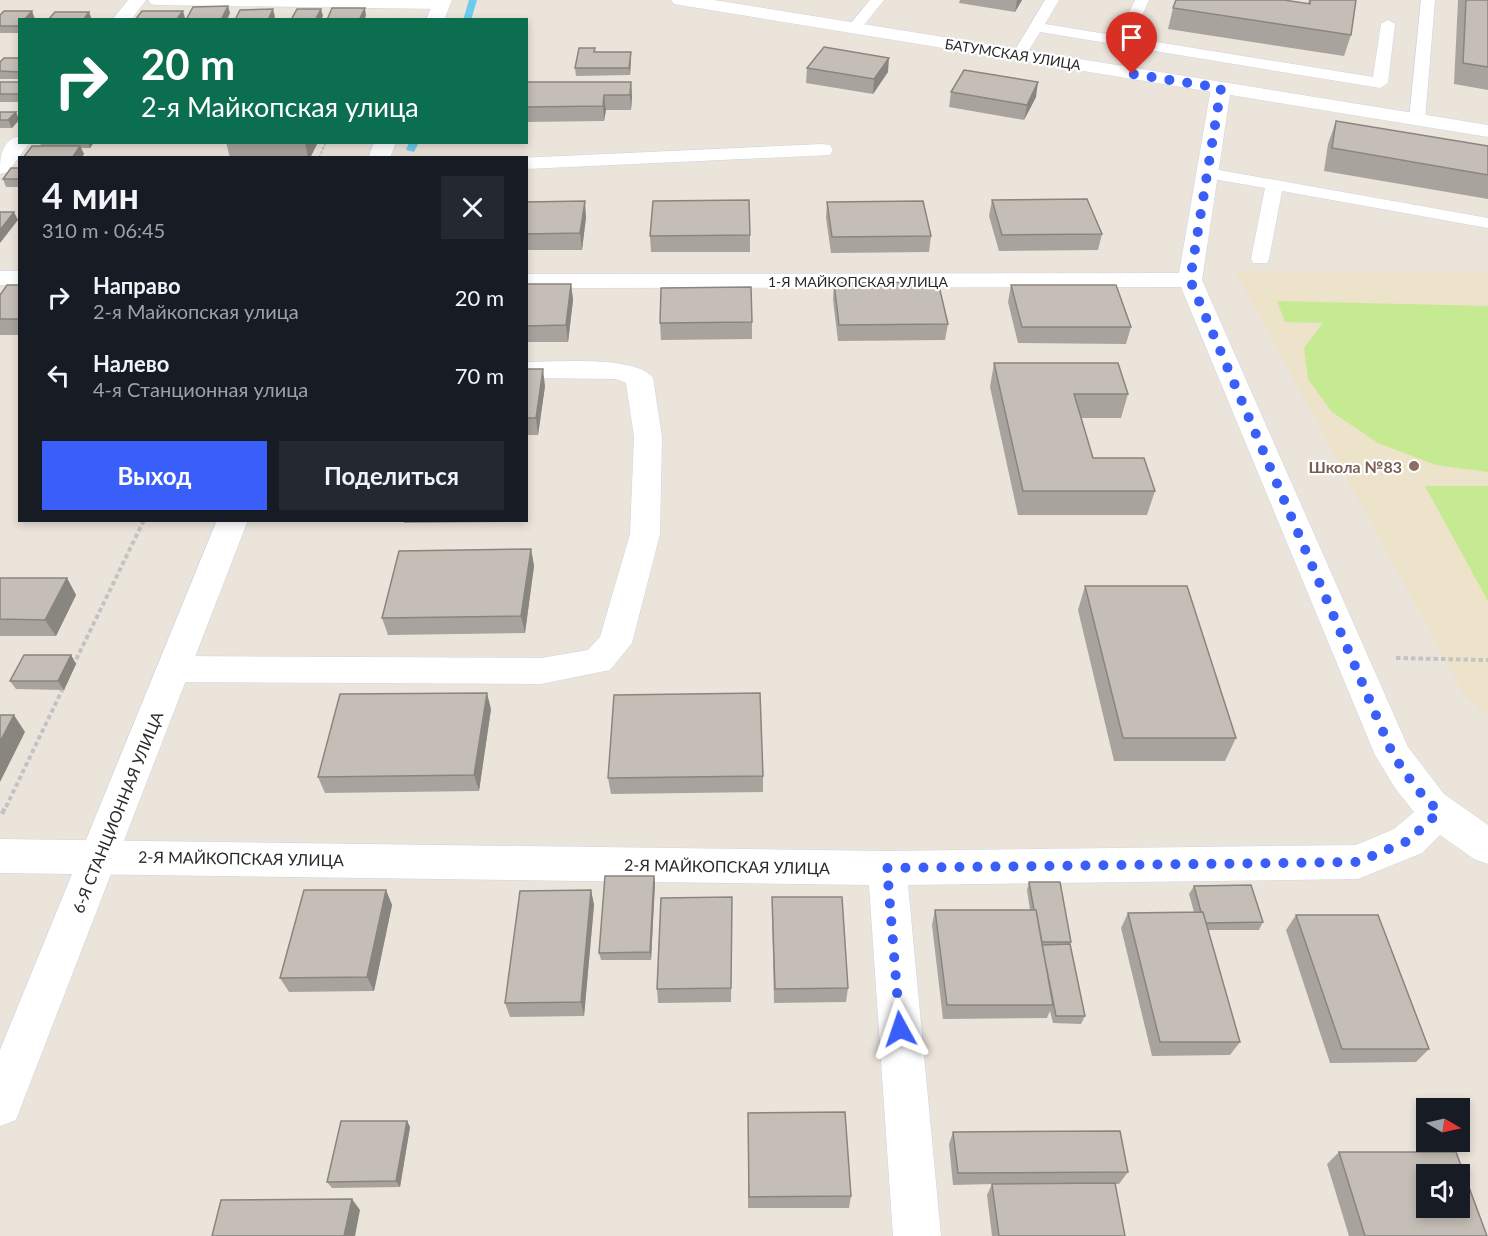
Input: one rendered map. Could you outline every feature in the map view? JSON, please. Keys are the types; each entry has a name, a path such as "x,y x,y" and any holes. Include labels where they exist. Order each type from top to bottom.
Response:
{"street":[{"path":"123,18 137,0"},
{"path":"158,0 440,8"},
{"name":"БАТУМСКАЯ УЛИЦА","path":"680,0 1488,131"},
{"path":"1232,90 1208,173 1190,280 1393,755 1416,788 1439,812 1474,834 1488,847"},
{"path":"0,167 18,144"},
{"path":"528,162 822,150"},
{"path":"0,278 18,278"},
{"name":"1-Я МАЙКОПСКАЯ УЛИЦА","path":"528,281 1190,280"},
{"path":"174,669 541,671 598,661 615,643 645,534 648,437 639,378 619,371 528,370"},
{"name":"6-Я СТАНЦИОННАЯ УЛИЦА","path":"0,1104 233,522"},
{"name":"2-Я МАЙКОПСКАЯ УЛИЦА","path":"0,856 887,868 1358,862 1408,841 1439,812"},
{"path":"887,868 917,1236"}],"lane":[{"path":"854,28 877,0"},
{"path":"1019,55 1052,0"},
{"path":"1122,41 1142,0"},
{"path":"1417,120 1428,0"},
{"path":"1036,27 1380,83 1388,24"},
{"path":"1232,90 1253,63"},
{"path":"1208,173 1488,223"},
{"path":"1260,259 1274,185"}],"path":[{"path":"72,669 143,522"},
{"path":"1351,658 1488,660"},
{"path":"0,818 67,680"}],"shaded area":[{"name":"Школа №83","path":"1235,271 1488,273 1488,717 1463,693"}],"green space":[{"path":"1277,301 1488,306 1488,472 1436,465 1378,443 1332,412 1308,379 1304,348 1323,323 1285,322"},
{"path":"1425,486 1488,486 1488,601"}],"building":[{"path":"1176,0 1284,0 1310,4 1310,0 1356,0 1351,35 1173,8"},
{"path":"1466,0 1488,0 1488,67 1463,63"},
{"path":"228,6 222,18 187,18 193,7"},
{"path":"332,8 365,8 360,18 328,18"},
{"path":"273,9 269,18 236,18 240,10"},
{"path":"297,9 321,9 316,18 292,18"},
{"path":"4,11 32,11 26,18 18,18 18,26 0,26 0,15"},
{"path":"142,11 183,11 178,18 137,18"},
{"path":"55,12 89,12 84,18 50,18"},
{"path":"824,47 889,58 874,79 807,68"},
{"path":"579,48 595,48 594,52 631,52 629,68 575,68"},
{"path":"4,58 18,58 18,72 0,71 0,62"},
{"path":"964,70 1038,82 1027,105 951,92"},
{"path":"0,82 18,82 18,94 0,94"},
{"path":"528,82 631,82 630,95 604,95 603,106 528,107"},
{"path":"0,112 16,112 8,120 0,120"},
{"path":"1336,121 1488,146 1488,175 1332,148"},
{"path":"32,146 80,146 73,156 24,156"},
{"path":"11,168 18,168 18,179 3,179"},
{"path":"1087,199 1102,234 1002,235 992,200"},
{"path":"749,200 750,235 650,236 653,201"},
{"path":"585,201 580,233 528,234 528,202"},
{"path":"923,201 931,236 832,237 827,202"},
{"path":"0,212 14,212 0,230"},
{"path":"938,282 948,324 839,325 834,283"},
{"path":"528,284 571,284 566,325 528,326"},
{"path":"7,285 18,285 18,319 0,319 0,295"},
{"path":"1011,285 1116,285 1131,327 1022,327"},
{"path":"751,287 752,322 660,323 661,288"},
{"path":"994,363 1118,363 1128,394 1074,394 1093,458 1144,458 1155,491 1023,491"},
{"path":"528,369 543,369 536,418 528,418"},
{"path":"531,549 521,616 382,618 399,551"},
{"path":"0,578 67,578 45,620 0,619"},
{"path":"1085,586 1187,586 1236,738 1123,738"},
{"path":"24,655 71,655 58,681 10,681"},
{"path":"487,693 474,775 318,777 340,694"},
{"path":"760,693 763,776 608,778 614,695"},
{"path":"0,715 14,715 0,742"},
{"path":"605,876 654,876 650,952 599,953"},
{"path":"1029,882 1060,882 1071,942 1042,942"},
{"path":"1251,885 1263,922 1206,923 1194,886"},
{"path":"304,890 386,890 367,977 280,978"},
{"path":"591,890 581,1002 505,1003 520,891"},
{"path":"732,897 731,988 657,989 661,898"},
{"path":"772,897 842,897 848,988 775,989"},
{"path":"935,910 1036,910 1053,1005 947,1005"},
{"path":"1203,912 1240,1042 1160,1042 1128,913"},
{"path":"1296,915 1378,915 1429,1049 1342,1049"},
{"path":"1070,944 1085,1016 1056,1016 1042,945"},
{"path":"845,1112 851,1196 749,1197 748,1113"},
{"path":"341,1121 407,1121 396,1181 327,1182"},
{"path":"1120,1131 1128,1172 958,1173 953,1132"},
{"path":"1339,1152 1456,1152 1460,1164 1416,1164 1416,1218 1470,1218 1470,1190 1487,1236 1365,1236"},
{"path":"1115,1183 1125,1236 999,1236 992,1184"},
{"path":"352,1199 344,1236 212,1236 221,1200"}],"waterway":[{"path":"468,18 473,0"},
{"path":"411,150 413,144"}],"place":[{"name":"Школа №83","path":"1414,466"}],"route":[{"path":"900,1029 887,868 1358,862 1408,841 1439,812 1416,788 1393,755 1190,280 1221,88 1132,74"}]}
